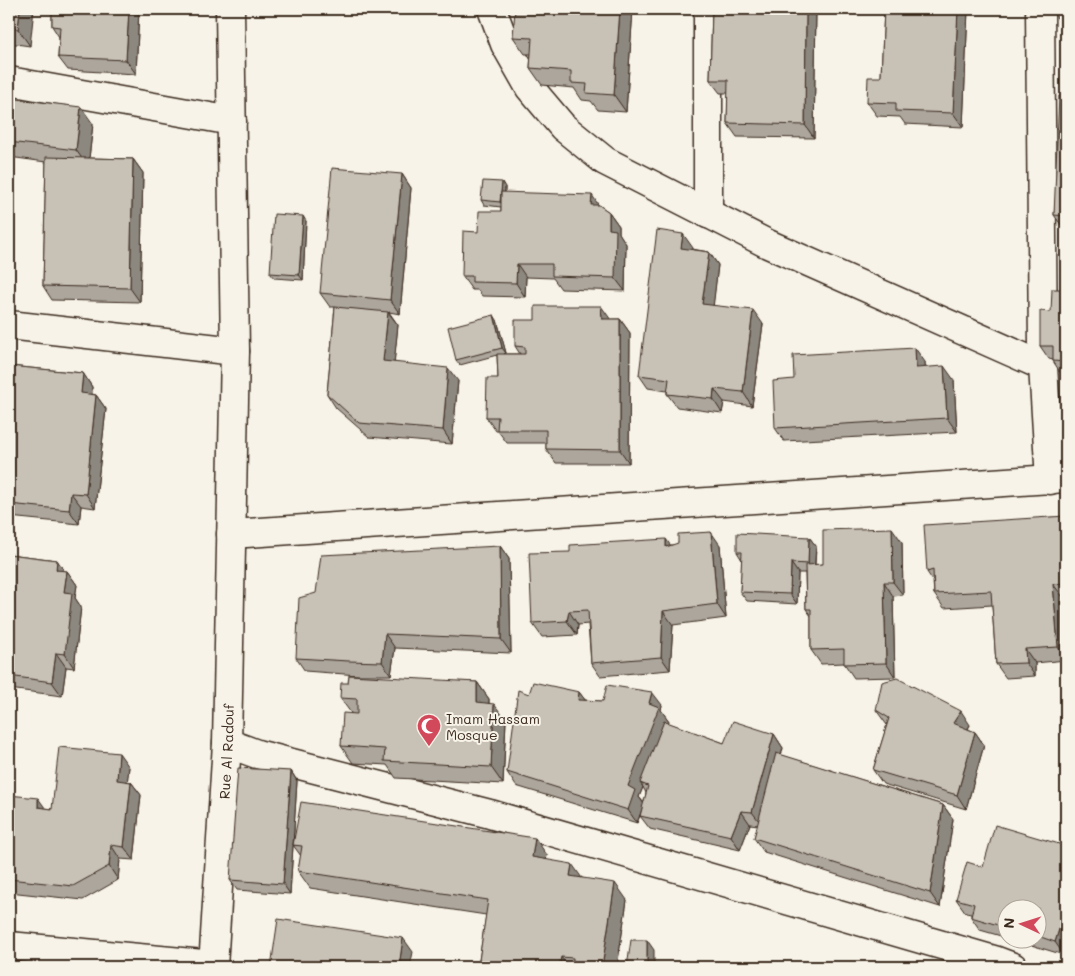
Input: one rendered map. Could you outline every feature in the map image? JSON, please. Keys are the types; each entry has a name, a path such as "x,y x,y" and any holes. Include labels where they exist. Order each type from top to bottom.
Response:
{"street":[{"name":"Rue Al Radouf","path":"214,966 227,743 235,351 230,9"},
{"path":"492,9 505,44 530,88 563,127 604,161 777,248 1043,366"},
{"path":"708,9 708,214"},
{"path":"231,534 1058,479 1043,366 1040,9"},
{"path":"9,81 232,121"},
{"path":"9,325 235,351"},
{"path":"227,743 257,754 490,814 960,960 997,961 1013,967"},
{"path":"9,946 214,966"}],"building":[{"path":"9,9 20,9 18,29 9,28"},
{"path":"52,9 129,9 126,60 58,57 60,27 52,26"},
{"path":"515,9 620,9 614,95 586,93 587,84 571,83 571,71 530,68 532,38 513,37"},
{"path":"712,9 806,9 805,125 727,123 728,80 710,80"},
{"path":"884,9 958,9 953,113 896,111 896,103 867,102 868,77 881,77"},
{"path":"1066,9 1066,11 1053,10"},
{"path":"1066,81 1066,216 1054,215 1059,96 1065,96"},
{"path":"9,98 81,107 76,150 9,142"},
{"path":"46,157 133,159 130,288 43,286"},
{"path":"332,168 402,174 390,300 320,293"},
{"path":"483,181 502,182 500,202 481,200"},
{"path":"501,192 592,195 591,205 599,205 609,212 609,229 616,230 615,278 552,276 552,264 517,264 516,283 472,282 472,276 462,276 463,231 478,232 479,211 501,211"},
{"path":"274,214 303,216 299,275 270,273"},
{"path":"657,230 683,234 681,248 709,252 702,304 753,310 743,392 714,389 713,399 667,394 669,379 639,375"},
{"path":"1052,289 1066,289 1066,362 1053,361 1053,346 1040,346 1040,311 1051,312"},
{"path":"535,306 601,306 602,319 620,319 620,450 546,449 546,430 497,430 498,417 486,417 487,378 498,378 497,354 525,354 525,347 515,346 515,320 535,320"},
{"path":"335,307 388,312 383,361 448,368 443,430 359,423 327,394"},
{"path":"494,315 502,348 456,360 448,327"},
{"path":"915,348 916,368 944,366 947,418 775,428 773,381 794,379 793,355"},
{"path":"9,366 83,373 81,393 96,395 86,494 71,493 69,510 9,504"},
{"path":"1066,516 1066,583 1053,584 1058,647 1025,649 1026,663 996,664 991,591 934,594 933,570 927,572 924,525"},
{"path":"892,528 893,582 884,582 886,663 844,664 844,649 811,650 811,609 806,609 805,565 823,564 823,530"},
{"path":"711,532 717,604 663,611 661,657 591,663 588,610 569,611 567,621 532,623 529,553 570,552 570,545 666,539 666,547 678,543 678,534"},
{"path":"737,533 809,537 808,564 791,563 790,594 740,592 742,552 737,552"},
{"path":"500,546 501,639 385,634 382,662 296,658 299,598 316,593 321,555"},
{"path":"9,554 57,560 56,570 67,571 64,592 72,593 65,654 56,653 52,682 9,676"},
{"name":"Imam Hassam Mosque","path":"349,675 477,682 477,702 494,704 491,767 384,761 385,749 341,746 343,713 357,714 357,699 340,698 341,683 348,683"},
{"path":"897,678 961,711 953,723 975,732 957,795 873,770 889,718 876,710 882,682"},
{"path":"533,682 579,692 578,700 603,701 607,685 652,692 649,703 659,707 628,786 635,790 628,810 507,772 518,690 529,694"},
{"path":"664,721 724,743 733,721 774,734 752,812 741,811 731,836 640,816 648,786 640,783"},
{"path":"59,747 119,753 117,780 131,782 124,847 111,845 109,866 73,886 9,879 9,795 38,798 38,807 52,809"},
{"path":"776,753 943,805 930,893 754,838"},
{"path":"238,768 291,771 283,884 230,880"},
{"path":"301,802 535,838 532,857 572,864 570,876 615,883 602,967 573,964 573,958 561,957 559,967 533,965 532,967 478,967 488,900 298,871 302,846 293,845"},
{"path":"995,825 1066,846 1066,928 1060,926 1055,942 1048,940 1048,898 998,898 998,925 971,917 974,904 956,899 967,862 983,867"},
{"path":"278,919 403,938 399,967 271,967"},
{"path":"631,940 647,940 647,967 627,967"}],"place":[{"name":"Imam Hassam Mosque","path":"429,747"}]}
